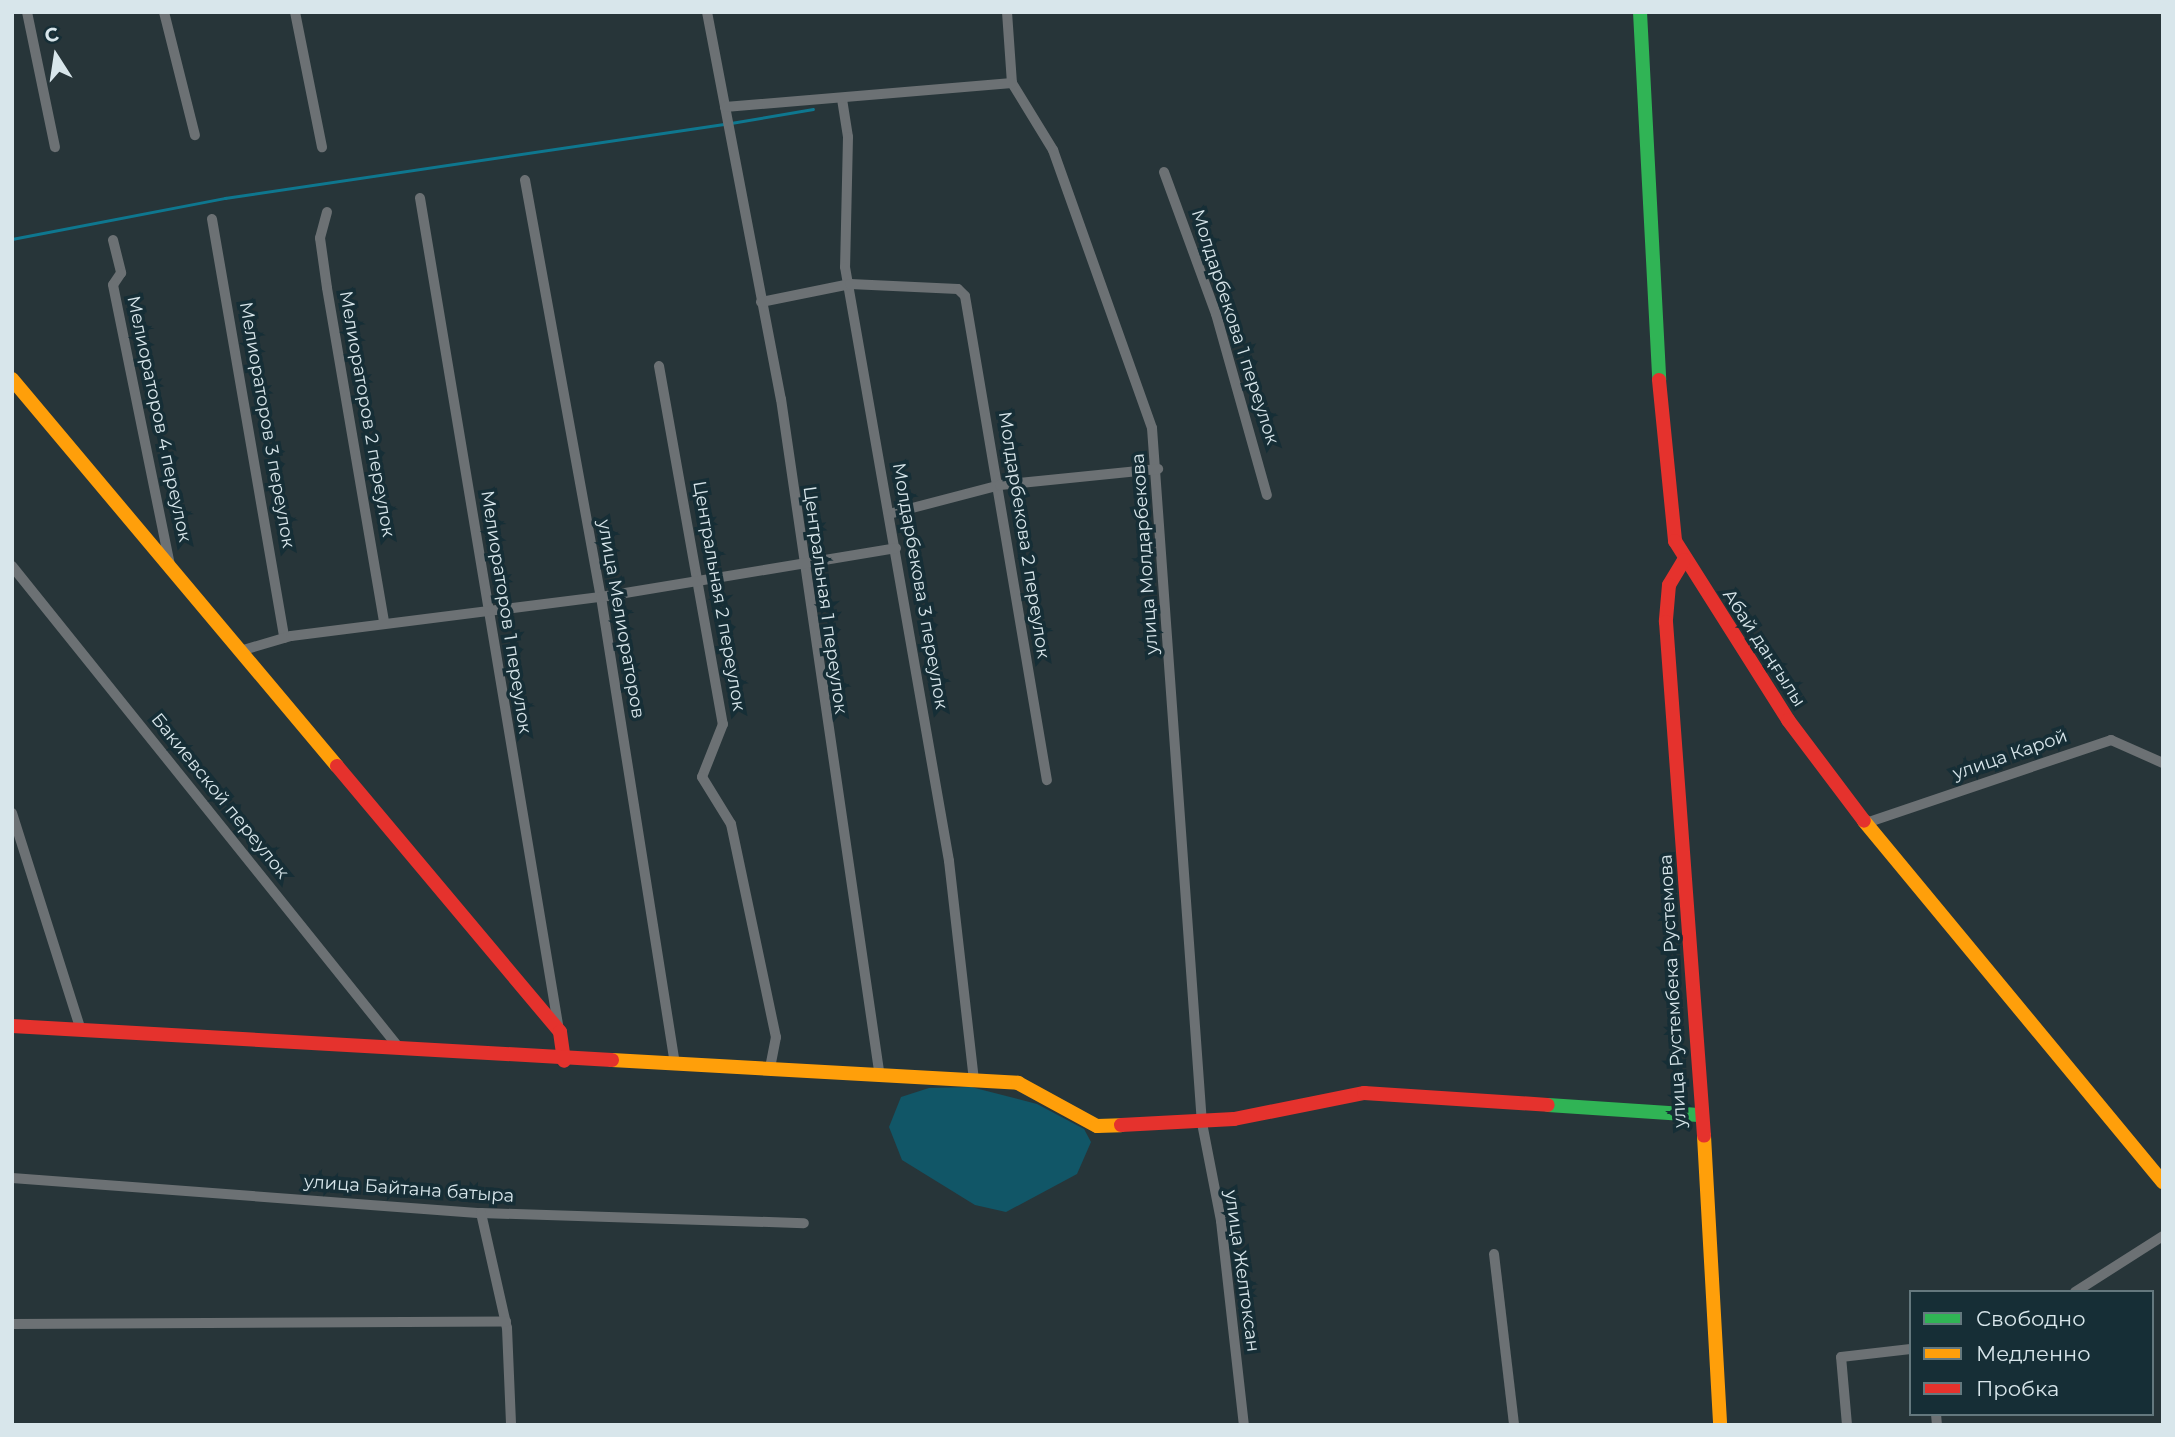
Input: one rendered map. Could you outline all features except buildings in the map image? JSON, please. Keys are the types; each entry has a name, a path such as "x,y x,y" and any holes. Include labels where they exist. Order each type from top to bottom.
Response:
{"street":[{"path":"27,12 55,147"},
{"path":"164,12 195,135"},
{"path":"295,12 322,147"},
{"name":"Центральная 1 переулок","path":"707,12 781,399 801,564 879,1072"},
{"name":"улица Молдарбекова","path":"1007,12 1012,83 1053,150 1152,428 1158,469 1202,1123"},
{"name":"Абай даңғылы","path":"1640,12 1665,484 1684,560 1788,720 1866,822 2163,1182"},
{"path":"725,107 1012,83"},
{"name":"Молдарбекова 3 переулок","path":"842,99 848,138 842,246 948,861 974,1080"},
{"name":"Молдарбекова 1 переулок","path":"1164,172 1216,314 1267,495"},
{"name":"улица Мелиораторов","path":"525,180 601,597 675,1064"},
{"name":"Мелиораторов 1 переулок","path":"420,198 487,610 560,1032"},
{"name":"Мелиораторов 2 переулок","path":"327,212 320,238 384,622"},
{"name":"Мелиораторов 3 переулок","path":"212,219 284,638"},
{"name":"Мелиораторов 4 переулок","path":"113,240 121,273 113,285 170,566"},
{"path":"761,302 850,284"},
{"name":"Молдарбекова 2 переулок","path":"850,284 958,289 965,296 1000,485 1047,780"},
{"name":"Центральная 2 переулок","path":"659,366 700,582 723,724 702,777 731,824 776,1037 770,1067"},
{"path":"12,379 560,1032 564,1061"},
{"path":"889,514 1000,485 1158,469"},
{"path":"240,651 284,638 384,622 601,597 896,548"},
{"name":"улица Рустембека Рустемова","path":"1684,560 1669,585 1666,622 1693,950 1699,1115 1720,1425"},
{"name":"Бакиевской переулок","path":"12,566 400,1049"},
{"name":"улица Карой","path":"1866,822 2111,740 2163,763"},
{"path":"12,813 82,1030"},
{"path":"12,1026 564,1061 879,1072 1018,1083 1097,1126 1202,1123 1364,1093 1699,1115"},
{"name":"улица Желтоксан","path":"1202,1123 1221,1221 1244,1425"},
{"name":"улица Байтана батыра","path":"12,1178 481,1213 804,1223"},
{"path":"481,1213 506,1321 512,1425"},
{"path":"2078,1290 2163,1236"},
{"path":"1494,1254 1514,1425"},
{"path":"12,1324 506,1321"},
{"path":"1847,1425 1841,1356 1909,1349"}],"shaded area":[{"path":"971,1087 1037,1104 1084,1129 1091,1142 1077,1174 1006,1212 975,1205 902,1160 889,1127 901,1097 929,1088"}],"waterway":[{"path":"731,123 813,109"},
{"path":"12,239 225,198 724,124"}],"traffic: fast":[{"path":"1640,12 1659,380"},
{"path":"1548,1105 1699,1115"}],"traffic: slow":[{"path":"12,379 337,766"},
{"path":"1864,821 2163,1182"},
{"path":"612,1060 1018,1083 1097,1126 1121,1125"},
{"path":"1704,1136 1720,1425"}],"traffic: jam":[{"path":"1659,380 1675,541 1788,720 1864,821"},
{"path":"1684,560 1669,585 1666,622 1704,1136"},
{"path":"337,766 560,1032 564,1061"},
{"path":"12,1026 612,1060"},
{"path":"1121,1125 1234,1119 1364,1093 1548,1105"}]}
